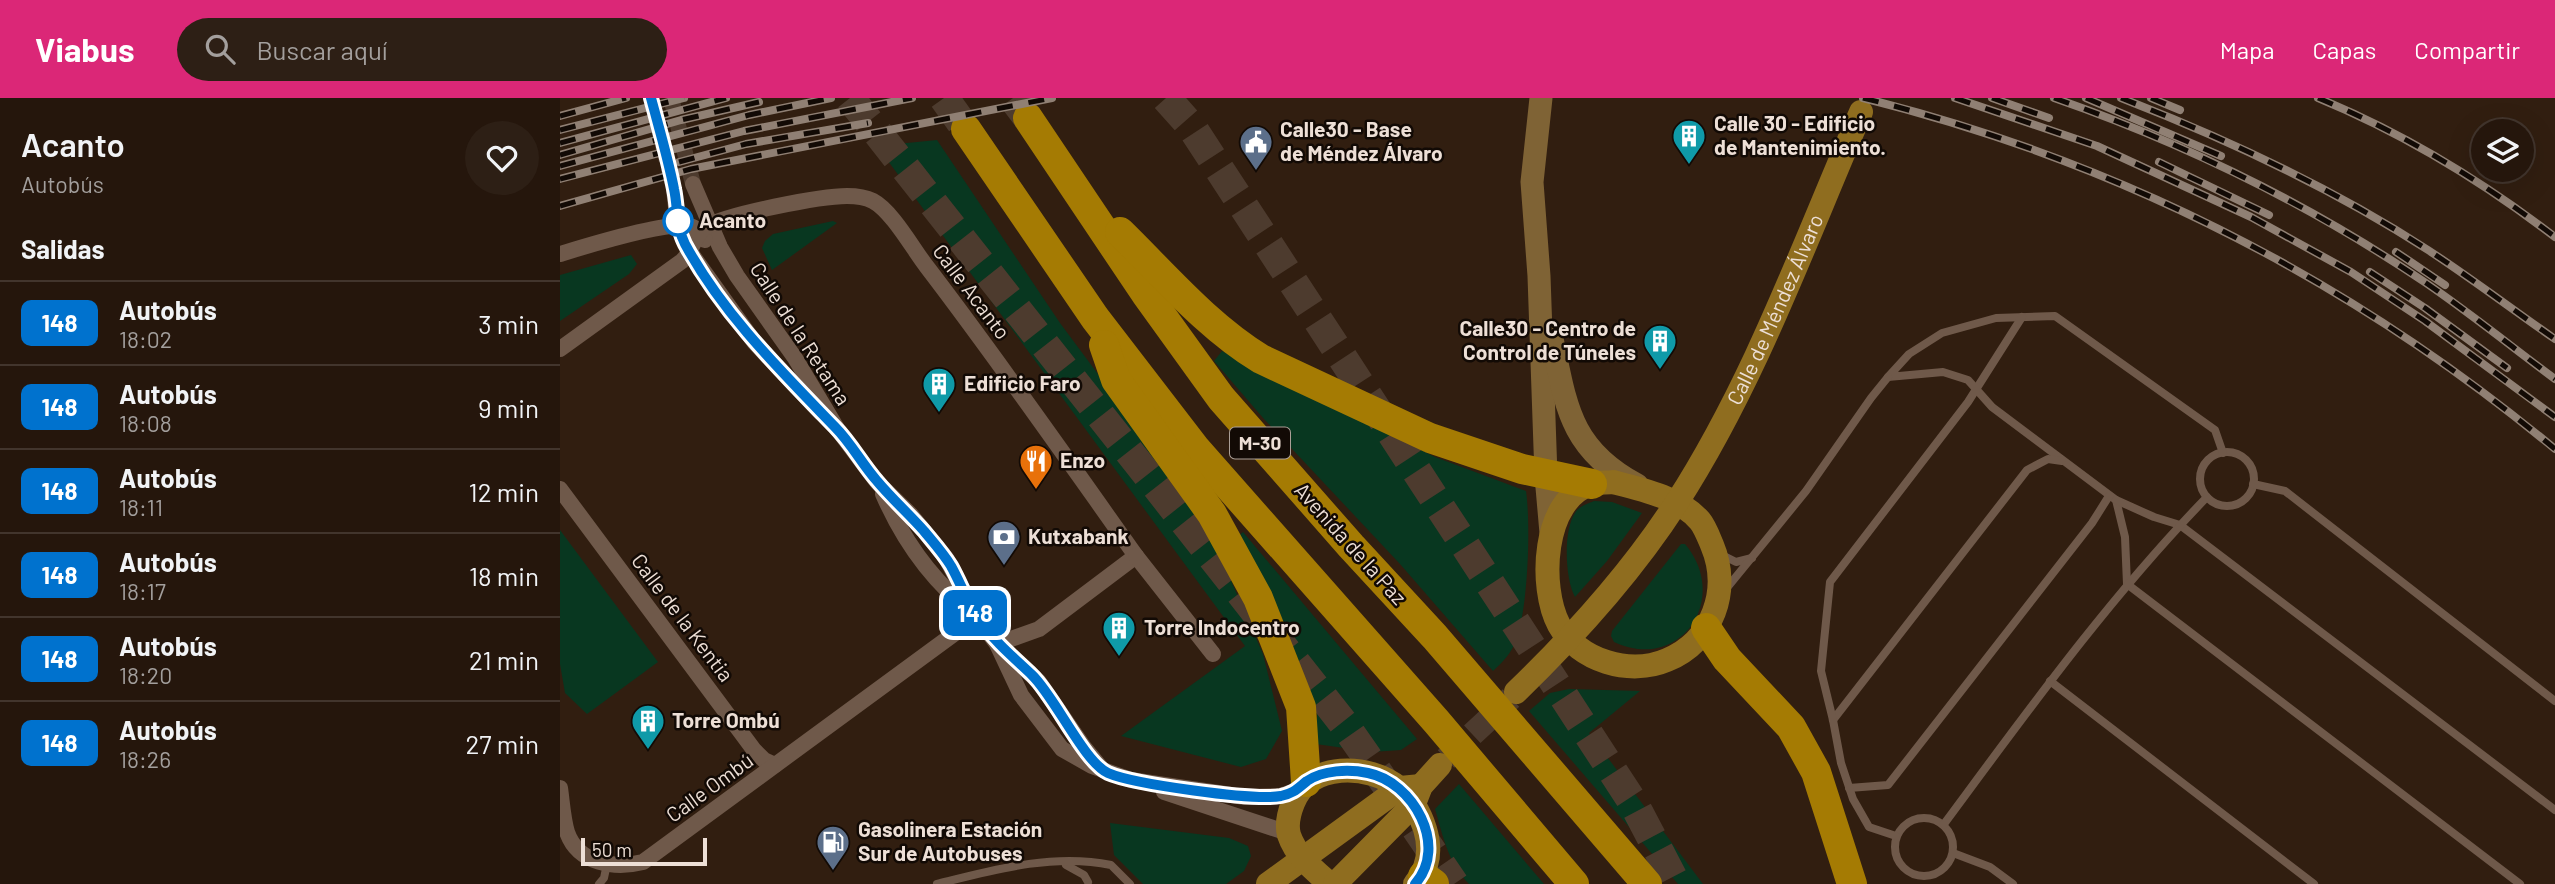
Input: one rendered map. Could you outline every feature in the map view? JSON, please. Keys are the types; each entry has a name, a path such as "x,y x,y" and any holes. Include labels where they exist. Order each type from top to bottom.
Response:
{"highway":[{"name":"Avenida de la Paz","path":"1028,118 1221,398 1516,730 1647,884"},
{"name":"M-30","path":"966,129 1095,318 1195,448 1437,721 1574,884"},
{"path":"1070,181 1205,316 1237,344 1261,359 1430,438 1546,476 1592,484"},
{"path":"1095,318 1116,380 1212,514 1258,598 1301,707 1302,786"},
{"path":"1706,628 1727,659 1791,727 1816,772 1852,884"}],"main road":[{"name":"Calle de Méndez Álvaro","path":"1516,692 1571,639 1617,586 1676,503 1708,450 1779,306 1861,112"},
{"path":"1614,482 1676,503 1700,521 1719,562 1719,596 1706,628 1699,640 1667,660 1641,666 1615,665 1591,656 1571,639 1560,625 1550,599 1551,533 1561,508 1577,492 1592,484 1614,482"},
{"path":"1335,884 1411,793 1440,765"},
{"path":"1330,884 1302,858 1288,833 1288,816 1302,786 1327,773 1347,771 1369,773 1411,793 1428,839 1424,881"},
{"path":"1268,884 1302,858 1411,793"}],"street":[{"path":"1541,98 1532,182 1551,533"},
{"name":"Calle de la Retama","path":"693,184 705,228 804,373 838,429 877,482 899,525 929,571 956,601 977,617 997,644 1039,682 1083,747 1103,771 1288,833"},
{"name":"Calle de la Retama","path":"674,189 678,225 690,252 755,343 838,429"},
{"name":"Calle Acanto","path":"705,228 746,214 832,197 862,197 880,207 955,303 1136,556 1213,654"},
{"path":"560,254 616,238 678,225 705,228"},
{"path":"560,349 682,261 705,228"},
{"path":"705,228 714,255 729,281 782,352 804,373"},
{"path":"690,252 702,249 714,255"},
{"path":"1539,276 1569,413 1577,430 1601,462 1647,491"},
{"name":"Calle de la Kentia","path":"560,489 750,744 764,760 775,765"},
{"path":"997,644 1039,629 1136,556"},
{"name":"Calle Ombú","path":"607,864 632,865 653,856 977,617"},
{"name":"Calle de la Retama","path":"1130,780 1245,797 1280,796 1302,786"},
{"path":"560,788 568,833 574,845 591,859 607,864"}],"lane":[{"path":"1719,596 1806,491 1888,377 1909,354 1942,333 1996,318 2055,316 2215,430 2223,453"},
{"path":"1896,836 1868,827 1849,788 1841,763 1821,671 1830,582 1976,391 2022,317"},
{"path":"1888,377 1943,372 1968,380 1992,407 2113,498 2154,517 2180,525 2555,810"},
{"path":"2223,453 2231,453 2251,467 2253,484 2245,499 2230,506 2221,506 2207,497 2200,482 2208,460 2223,453"},
{"path":"1833,720 2027,470 2048,459 2064,461"},
{"path":"2253,484 2285,491 2555,701"},
{"path":"1944,824 2050,681 2127,584 2207,497"},
{"path":"2113,498 2125,537 2127,584"},
{"path":"1849,788 1888,785 2113,498"},
{"path":"1713,547 1723,557 1736,562 1752,558"},
{"path":"2127,584 2520,884"},
{"path":"2050,681 2314,884"},
{"path":"1919,817 1944,824 1953,842 1953,853 1945,867 1929,880 1901,865 1896,856 1896,836 1910,821 1919,817"},
{"path":"1953,853 1990,867 2012,884"},
{"path":"937,884 1022,863 1111,865 1130,884"},
{"path":"1058,863 1074,868 1084,875 1088,882"},
{"path":"599,884 604,878 607,864"},
{"path":"1912,873 1914,884"}],"green space":[{"path":"937,140 1060,323 1202,514 1263,654 1282,731 1266,759 1241,767 1121,736 1245,646 877,146"},
{"path":"833,221 837,223 772,270 762,248 773,234"},
{"path":"631,255 637,264 629,274 560,321 560,275"},
{"path":"1222,351 1435,457 1526,491 1527,567 1520,627 1512,649 1493,671 1400,564 1264,419 1214,361"},
{"path":"1594,501 1612,502 1642,513 1607,561 1575,597 1567,567 1569,531 1577,511 1583,505"},
{"path":"560,530 658,662 587,714 565,693 560,664"},
{"path":"1243,532 1417,739 1401,750 1372,752 1316,744 1317,715 1287,629 1236,538"},
{"path":"1681,544 1685,544 1698,565 1703,587 1700,607 1692,625 1678,639 1659,648 1638,649 1614,642 1612,631"},
{"path":"1569,689 1640,691 1589,733 1703,884 1678,884 1529,711 1550,693"},
{"path":"1459,784 1544,884 1469,884 1462,876 1447,849 1435,809"},
{"path":"1110,823 1229,838 1248,846 1251,856 1244,871 1226,884 1143,884 1114,855"}],"tunnel":[{"path":"651,98 674,189"},
{"path":"671,98 693,184"},
{"path":"850,98 1344,724 1392,793"},
{"path":"944,98 966,129"},
{"path":"1013,98 1028,118"},
{"path":"1166,98 1191,126 1634,804 1676,884"},
{"path":"1446,759 1511,698"},
{"path":"1416,828 1454,884"}],"railway":[{"path":"560,116 626,98"},
{"path":"560,130 684,98"},
{"path":"560,143 726,98"},
{"path":"560,166 749,115 831,98"},
{"path":"560,179 744,131 912,98"},
{"path":"560,206 691,169 1052,98"},
{"path":"1863,98 1958,125 2051,156 2141,193 2229,234 2314,281 2397,332 2477,388 2555,449"},
{"path":"1955,98 2097,146 2251,217 2351,272 2425,321 2555,417"},
{"path":"1992,98 2049,118"},
{"path":"2054,98 2151,135 2292,202 2383,255 2442,294 2555,379"},
{"path":"2086,98 2221,156"},
{"path":"2121,98 2200,130 2317,185 2392,227 2555,339"},
{"path":"2151,98 2180,110"},
{"path":"2318,98 2381,127 2441,160 2555,237"},
{"path":"560,155 681,120 759,102"},
{"path":"679,162 746,144 868,123"},
{"path":"2159,162 2269,215"},
{"path":"2396,252 2445,285"},
{"path":"2370,272 2507,368"}],"bus line":[{"name":"148","path":"651,98 674,189 678,225 686,246 706,276 755,343 838,429 877,482 911,515 938,548 951,566 977,617 997,644 1039,682 1083,747 1103,771 1130,780 1245,797 1280,796 1298,790 1316,776 1327,773 1369,773 1400,788 1414,804 1423,821 1428,839 1428,859 1423,876 1415,884"}],"place":[{"name":"Calle 30 - Edificio de Mantenimiento.","path":"1689,166"},
{"name":"Calle30 - Base de Méndez Álvaro","path":"1256,172"},
{"name":"Acanto","path":"678,221"},
{"name":"Calle30 - Centro de Control de Túneles","path":"1660,371"},
{"name":"Edificio Faro","path":"939,414"},
{"name":"Enzo","path":"1036,491"},
{"name":"Kutxabank","path":"1004,567"},
{"name":"Torre Indocentro","path":"1119,658"},
{"name":"Torre Ombú","path":"648,751"},
{"name":"Gasolinera Estación Sur de Autobuses","path":"833,872"}]}
